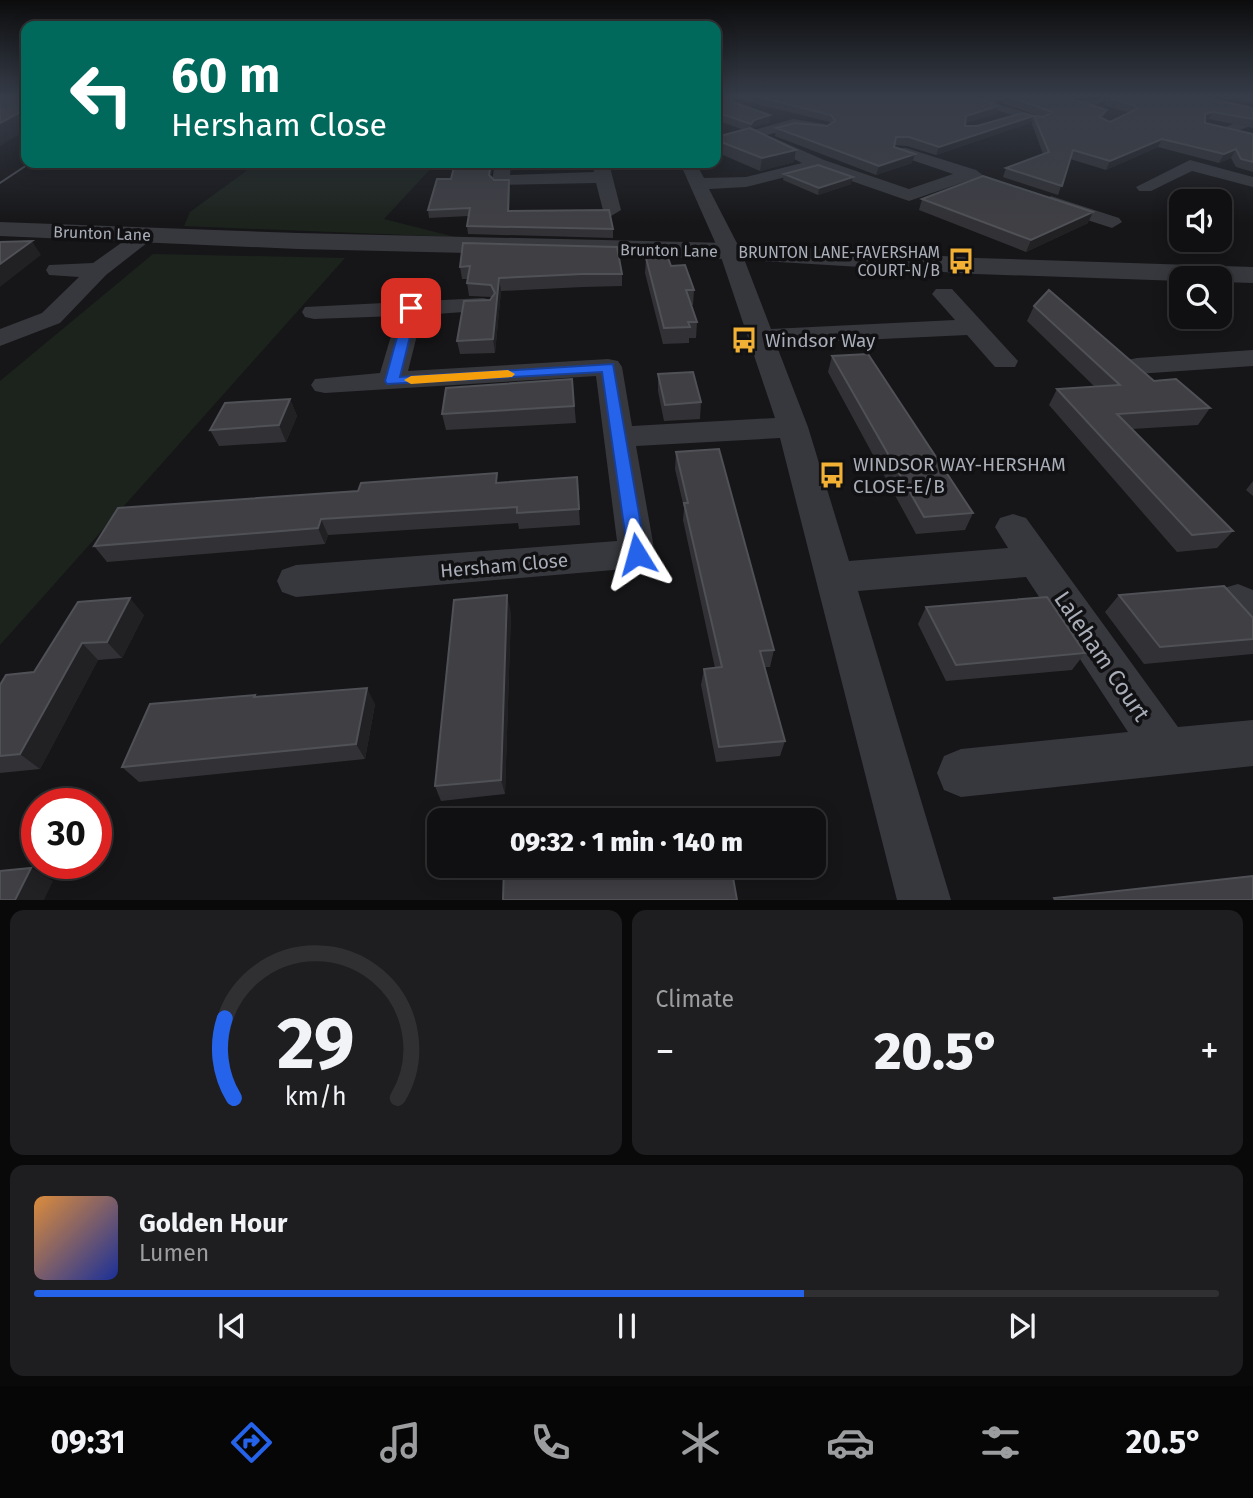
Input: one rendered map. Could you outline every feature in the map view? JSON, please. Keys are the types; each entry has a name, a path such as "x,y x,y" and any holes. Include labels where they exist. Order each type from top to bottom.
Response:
{"street":[{"path":"764,139 818,164 909,195 970,174"},
{"path":"900,151 996,183"},
{"path":"697,184 746,182 818,164"},
{"path":"1145,187 1190,165 1253,183"},
{"path":"502,168 501,181 603,170 611,209"},
{"path":"690,168 730,251 793,427 924,900"},
{"path":"1035,196 1112,222"},
{"name":"Brunton Lane","path":"0,229 730,251 976,266 1253,275"},
{"path":"0,338 51,318 98,270 145,235"},
{"path":"57,270 98,270"},
{"path":"944,294 1005,361"},
{"path":"314,312 483,304"},
{"path":"392,381 411,308"},
{"path":"763,337 973,327"},
{"path":"1137,366 1253,358"},
{"name":"Hersham Close","path":"296,581 637,554 608,367 325,385"},
{"path":"620,437 793,427"},
{"name":"Laleham Court","path":"1013,527 1167,751"},
{"path":"836,577 1037,561"},
{"name":"Laleham Court","path":"961,773 1253,743"}],"shaded area":[{"path":"250,168 431,168 384,219 455,237 184,226 190,212"},
{"path":"153,254 345,258 0,645 0,381"}],"building":[{"path":"721,139 773,139 796,150 762,158 721,142"},
{"path":"806,139 896,139 894,147 915,154 879,166"},
{"path":"915,139 963,139 939,147"},
{"path":"1044,139 1162,139 1110,161 1073,150 1062,186 1006,168 1049,152"},
{"path":"1162,139 1253,139 1253,162 1241,159 1236,149 1224,154"},
{"path":"818,165 853,177 819,188 784,174"},
{"path":"454,168 490,168 489,175 494,180 509,180 508,211 609,210 613,229 467,226 470,208 428,210 437,179 451,179"},
{"path":"983,176 1093,212 1031,240 922,199"},
{"path":"32,241 0,264 0,242"},
{"path":"463,243 617,247 622,274 499,278 493,339 457,341 464,301 490,300 495,293 491,285 467,283 470,266 460,267"},
{"path":"666,252 671,266 685,265 694,290 686,290 697,322 688,322 690,327 664,328 646,258"},
{"path":"1049,290 1154,381 1176,379 1210,408 1117,414 1233,531 1192,535 1057,389 1120,385 1034,306"},
{"path":"868,354 973,513 924,517 832,356"},
{"path":"693,372 701,402 665,405 658,374"},
{"path":"572,379 574,406 442,414 446,388"},
{"path":"290,399 279,425 210,430 225,403"},
{"path":"719,449 774,650 760,651 785,741 719,747 704,669 722,667 684,503 688,503 676,452"},
{"path":"497,473 496,483 577,477 579,509 517,513 517,507 321,519 318,528 94,546 118,508 358,491 361,483"},
{"path":"1224,586 1253,618 1253,639 1160,647 1119,595"},
{"path":"507,595 501,780 435,786 454,600"},
{"path":"1047,597 1085,653 956,665 926,607"},
{"path":"130,598 107,642 82,643 20,754 0,756 0,685 6,675 34,672 78,602"},
{"path":"367,688 356,744 122,767 150,704"},
{"path":"21,869 21,879 26,879 15,900 0,900 0,871"},
{"path":"1253,876 1253,900 1054,898"},
{"path":"504,878 733,878 737,900 503,900"}],"tram line":[{"path":"0,183 22,168"}],"slow traffic":[{"path":"411,380 508,374"}],"place":[{"name":"BRUNTON LANE-FAVERSHAM COURT-N/B","path":"961,261"},
{"name":"Windsor Way","path":"744,340"},
{"name":"WINDSOR WAY-HERSHAM CLOSE-E/B","path":"832,475"}],"route":[{"path":"411,308 392,381 608,367 637,554"}]}
